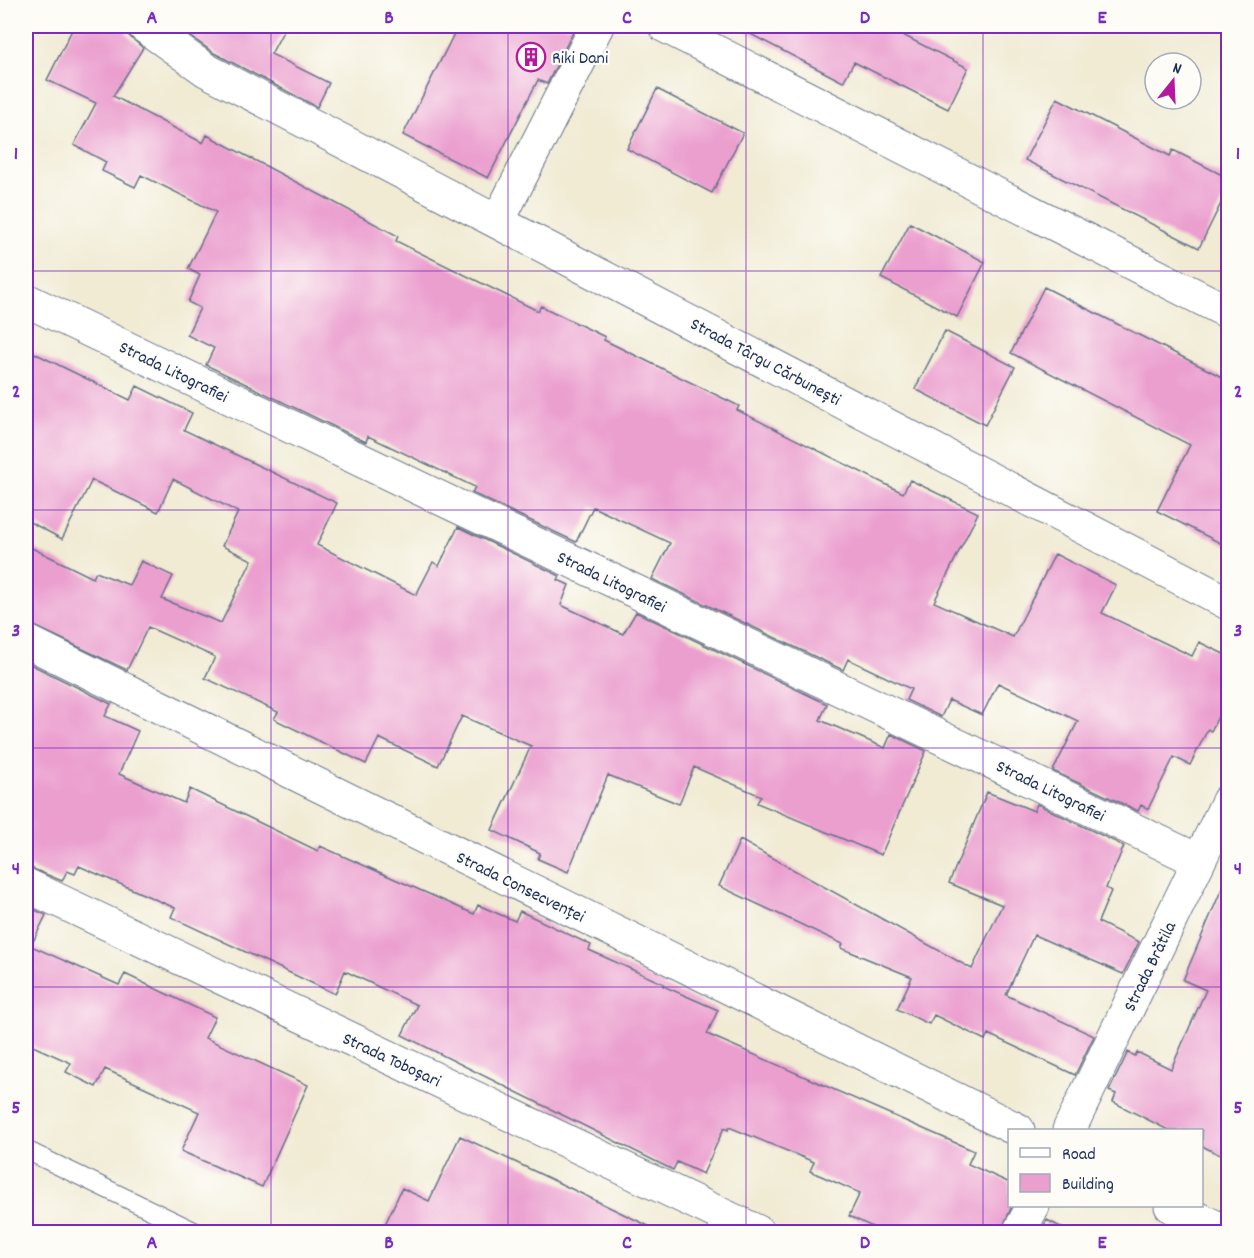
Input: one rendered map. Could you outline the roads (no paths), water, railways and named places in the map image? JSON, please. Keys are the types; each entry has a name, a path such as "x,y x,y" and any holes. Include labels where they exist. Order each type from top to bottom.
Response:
{"street":[{"name":"Strada Târgu Cărbunești","path":"144,26 207,70 1228,603"},
{"path":"498,221 597,26"},
{"path":"665,26 1228,312"},
{"name":"Strada Litografiei","path":"26,300 1199,861"},
{"name":"Strada Consecvenței","path":"26,640 1014,1129"},
{"name":"Strada Brătila","path":"1070,1129 1199,861 1224,821"},
{"name":"Strada Toboșari","path":"26,885 758,1233"},
{"path":"1019,1233 1032,1207"},
{"path":"1173,1207 1226,1233"}],"lane":[{"path":"26,1150 196,1233"}],"place":[{"name":"Riki Dani","path":"531,57"}]}
